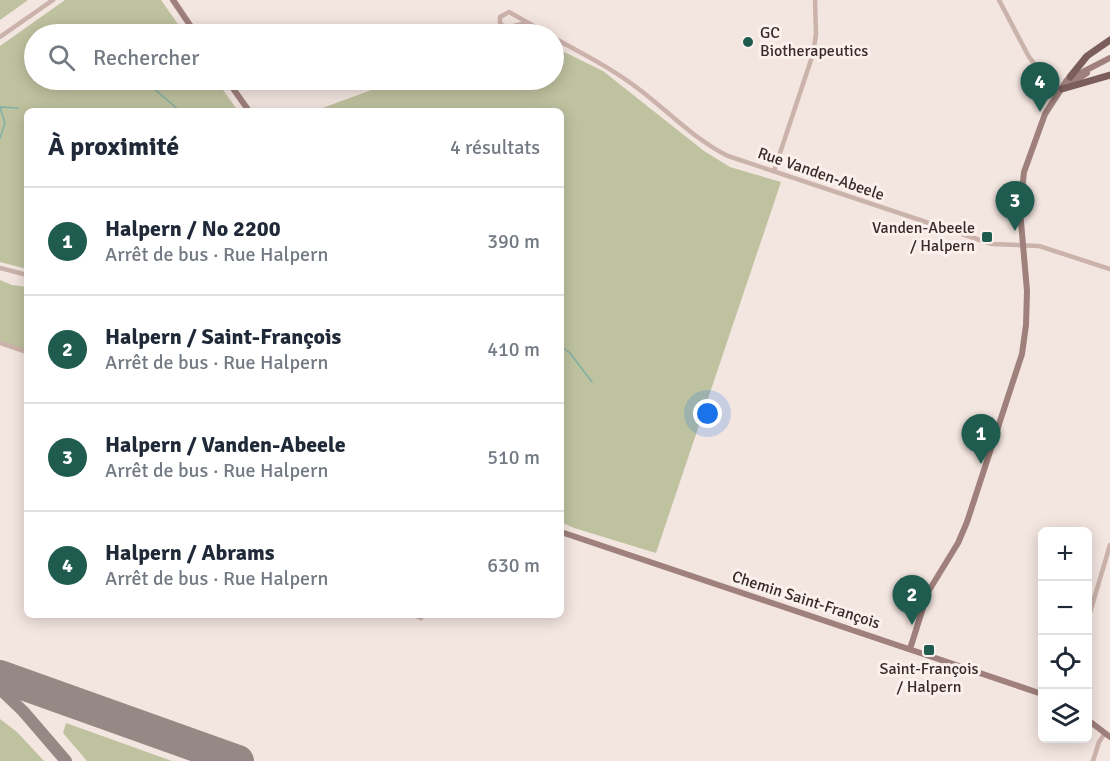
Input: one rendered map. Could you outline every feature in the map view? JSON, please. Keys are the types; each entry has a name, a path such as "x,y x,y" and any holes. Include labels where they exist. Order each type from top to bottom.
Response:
{"main road":[{"path":"1070,77 1087,56 1110,40"},
{"path":"1062,89 1110,75"}],"street":[{"path":"0,37 53,0"},
{"path":"173,0 189,24"},
{"path":"774,171 813,54 816,34 815,0"},
{"path":"999,0 1029,57 1062,89"},
{"path":"502,24 500,21 504,13 509,12 526,23"},
{"path":"522,24 526,23"},
{"name":"Rue Vanden-Abeele","path":"564,43 609,68 717,151 992,244 1039,246 1110,269"},
{"path":"1062,89 1110,59"},
{"path":"910,649 928,592 958,543 967,522 1022,354 1027,291 1020,210 1024,172 1042,120 1070,77 1110,59"},
{"path":"234,90 247,108"},
{"path":"0,268 24,274"},
{"path":"0,343 24,351"},
{"name":"Chemin Saint-François","path":"564,533 1038,693"},
{"path":"1092,606 1110,545"},
{"path":"1092,723 1107,735 1099,742 1093,761"}],"green space":[{"path":"0,0 28,0 0,20"},
{"path":"65,0 161,0 178,24 31,24"},
{"path":"24,29 24,90 223,90 236,108 24,108 24,268 0,262 0,46"},
{"path":"564,52 603,71 704,151 730,167 781,182 656,553 564,523 564,108 322,108 372,90 564,90"},
{"path":"0,280 24,287 24,349 0,341"},
{"path":"0,719 17,732 44,761 0,761"},
{"path":"66,723 172,761 87,761 63,733"}],"waterway":[{"path":"156,90 176,108"},
{"path":"0,138 5,123 0,107 18,108"},
{"path":"564,348 592,382"}],"taxiway":[{"path":"0,687 37,693 75,703"},
{"path":"0,689 23,711 66,761"}],"runway":[{"path":"0,676 238,761"}],"place":[{"name":"GC Biotherapeutics","path":"748,42"},
{"name":"Halpern / Abrams","path":"1040,112"},
{"name":"Halpern / Vanden-Abeele","path":"1015,231"},
{"name":"Vanden-Abeele / Halpern","path":"987,237"},
{"name":"Halpern / No 2200","path":"981,464"},
{"name":"Halpern / Saint-François","path":"912,625"},
{"name":"Saint-François / Halpern","path":"929,650"}]}
